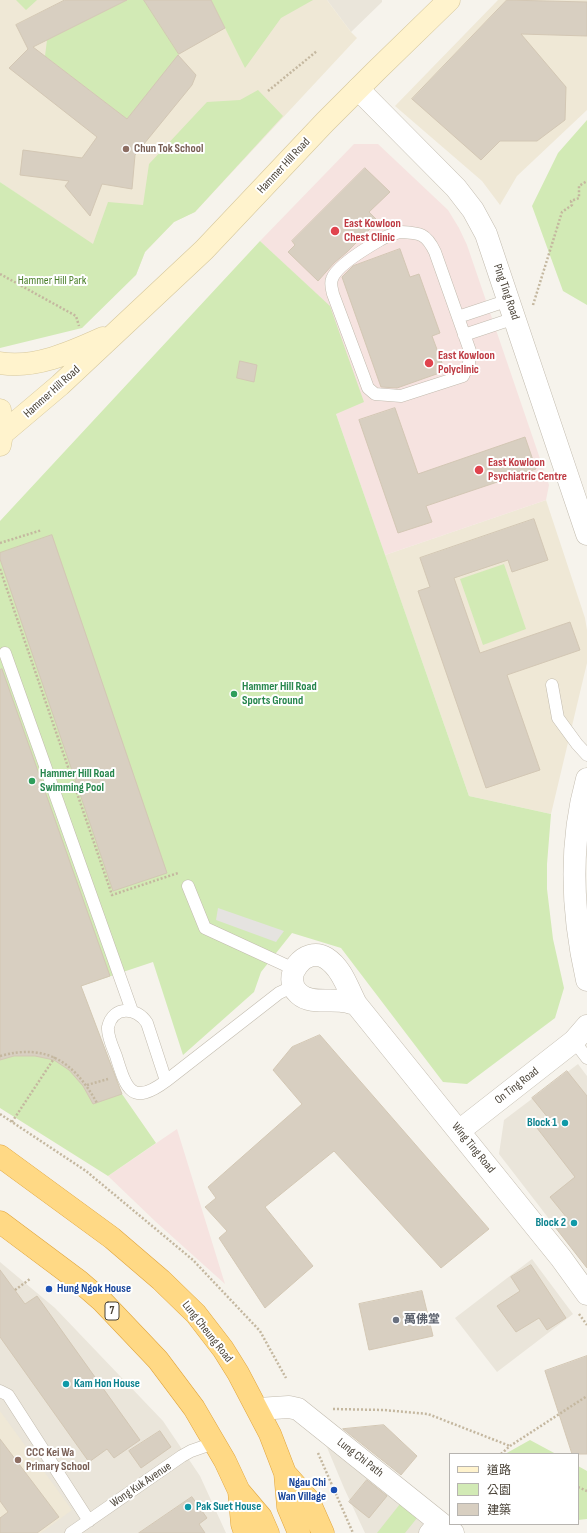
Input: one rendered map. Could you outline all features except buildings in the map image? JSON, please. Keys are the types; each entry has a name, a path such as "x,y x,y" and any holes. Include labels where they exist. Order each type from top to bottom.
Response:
{"highway":[{"name":"Lung Cheung Road","path":"0,1156 112,1238 196,1314 223,1349 258,1409 270,1434 285,1473 288,1507 299,1533"},
{"name":"7","path":"0,1222 80,1281 102,1301 170,1374 194,1408 225,1461 239,1491 265,1525"},
{"path":"285,1473 308,1499 322,1533"},
{"path":"239,1491 242,1524 245,1533"}],"main road":[{"name":"Hammer Hill Road","path":"1,439 213,241 358,89 450,0"},
{"name":"Hammer Hill Road","path":"0,363 28,363 51,358 76,350 117,332"},
{"path":"0,410 1,439"}],"street":[{"name":"Ping Ting Road","path":"358,89 465,198 480,221 518,310 587,534"},
{"path":"587,779 579,820 574,890 577,924 587,980"},
{"name":"Wing Ting Road","path":"288,983 299,962 306,956 315,955 325,957 339,971 356,1004 561,1258 587,1294"},
{"path":"288,983 299,994 307,998 342,1001 356,1004"},
{"name":"On Ting Road","path":"459,1131 583,1042"},
{"name":"Lung Chi Path","path":"258,1409 289,1407 298,1409 439,1529"}],"lane":[{"path":"400,232 416,233 429,239 436,252 458,317 470,351 469,363 463,376 401,396 375,394 368,388 333,294 331,285 332,277 338,269 348,261 380,239 400,232"},
{"path":"458,317 518,310"},
{"path":"464,335 518,310"},
{"path":"5,653 132,1011"},
{"path":"552,685 558,718 587,755"},
{"path":"166,1081 147,1023 143,1016 135,1011 126,1010 118,1013 111,1019 108,1028 109,1036 128,1088 145,1094 153,1091 166,1081 288,983 205,928 188,886"},
{"path":"0,1391 8,1394 89,1521"},
{"name":"Wong Kuk Avenue","path":"71,1533 182,1456 191,1451 214,1443"}],"path":[{"path":"268,91 317,51"},
{"path":"518,310 562,212 572,205 571,201 579,198 578,186 587,181"},
{"path":"0,274 76,316 80,331"},
{"path":"0,543 42,530"},
{"path":"0,569 112,895 178,873 188,886"},
{"path":"0,1056 13,1053 35,1052 55,1057 72,1068 87,1085 97,1102"},
{"path":"12,1122 55,1057"},
{"path":"87,1085 122,1074"},
{"path":"0,1114 86,1171 193,1260 260,1331 286,1378"},
{"path":"14,1290 30,1279"},
{"path":"502,1453 510,1446 587,1396"},
{"path":"331,1409 384,1410 428,1414 510,1446"},
{"path":"315,1446 353,1533"}],"shaded area":[{"name":"Chun Tok School","path":"0,0 327,0 357,38 195,212 174,222 145,252 136,275 0,182"},
{"path":"327,0 382,0 382,2 351,32"},
{"path":"498,0 587,0 587,110 517,176 500,205 482,181 395,106"},
{"name":"East Kowloon Polyclinic","path":"354,144 378,144 448,210 459,228 467,245 549,485 546,500 385,555 336,414 330,307 260,241"},
{"path":"546,500 585,618 587,630 587,663 551,814 469,796 385,555"},
{"path":"218,908 284,931 276,942 216,920"},
{"path":"578,1064 587,1076 587,1268 499,1154 504,1120"},
{"path":"177,1129 225,1284 156,1222 108,1176"},
{"path":"532,1259 573,1314 497,1372 455,1318"},
{"path":"0,1262 55,1308 163,1421 200,1476 226,1533 0,1533"},
{"name":"CCC Kei Wa Primary School","path":"0,1411 72,1510 41,1533 0,1533"},
{"path":"326,1445 436,1533 365,1533"}],"green space":[{"path":"16,0 37,0 26,10"},
{"path":"127,0 154,0 179,54 127,119 45,56 47,40"},
{"path":"211,0 313,0 281,18 245,68"},
{"name":"Hammer Hill Park","path":"258,90 283,116 195,212 174,222 145,252 136,275 82,328 0,348 0,182 93,244 108,202 143,205 149,164 207,102 240,100"},
{"path":"587,120 587,305 563,291 532,206 558,153"},
{"name":"Hammer Hill Road Sports Ground","path":"260,241 330,306 364,402 336,414 469,796 551,814 547,864 547,889 553,939 564,988 555,1018 467,1084 443,1082 341,948 292,933 261,972 254,992 183,1055 153,962 81,986 122,1094 156,1143 108,1176 0,1108 0,521"},
{"path":"504,564 526,629 483,645 460,579"},
{"path":"530,1440 554,1453 507,1453"},
{"path":"579,1467 587,1471 587,1519 579,1520"},
{"path":"400,1504 417,1518 405,1533 377,1533"}],"place":[{"name":"Chun Tok School","path":"126,149"},
{"name":"East Kowloon Chest Clinic","path":"335,231"},
{"name":"East Kowloon Polyclinic","path":"429,363"},
{"name":"East Kowloon Psychiatric Centre","path":"479,470"},
{"name":"Hammer Hill Road Sports Ground","path":"234,694"},
{"name":"Hammer Hill Road Swimming Pool","path":"32,781"},
{"name":"Block 1","path":"565,1123"},
{"name":"Block 2","path":"574,1223"},
{"name":"Hung Ngok House","path":"49,1289"},
{"name":"萬佛堂","path":"396,1320"},
{"name":"Kam Hon House","path":"66,1384"},
{"name":"CCC Kei Wa Primary School","path":"18,1460"},
{"name":"Ngau Chi Wan Village","path":"334,1490"},
{"name":"Pak Suet House","path":"188,1507"}]}
